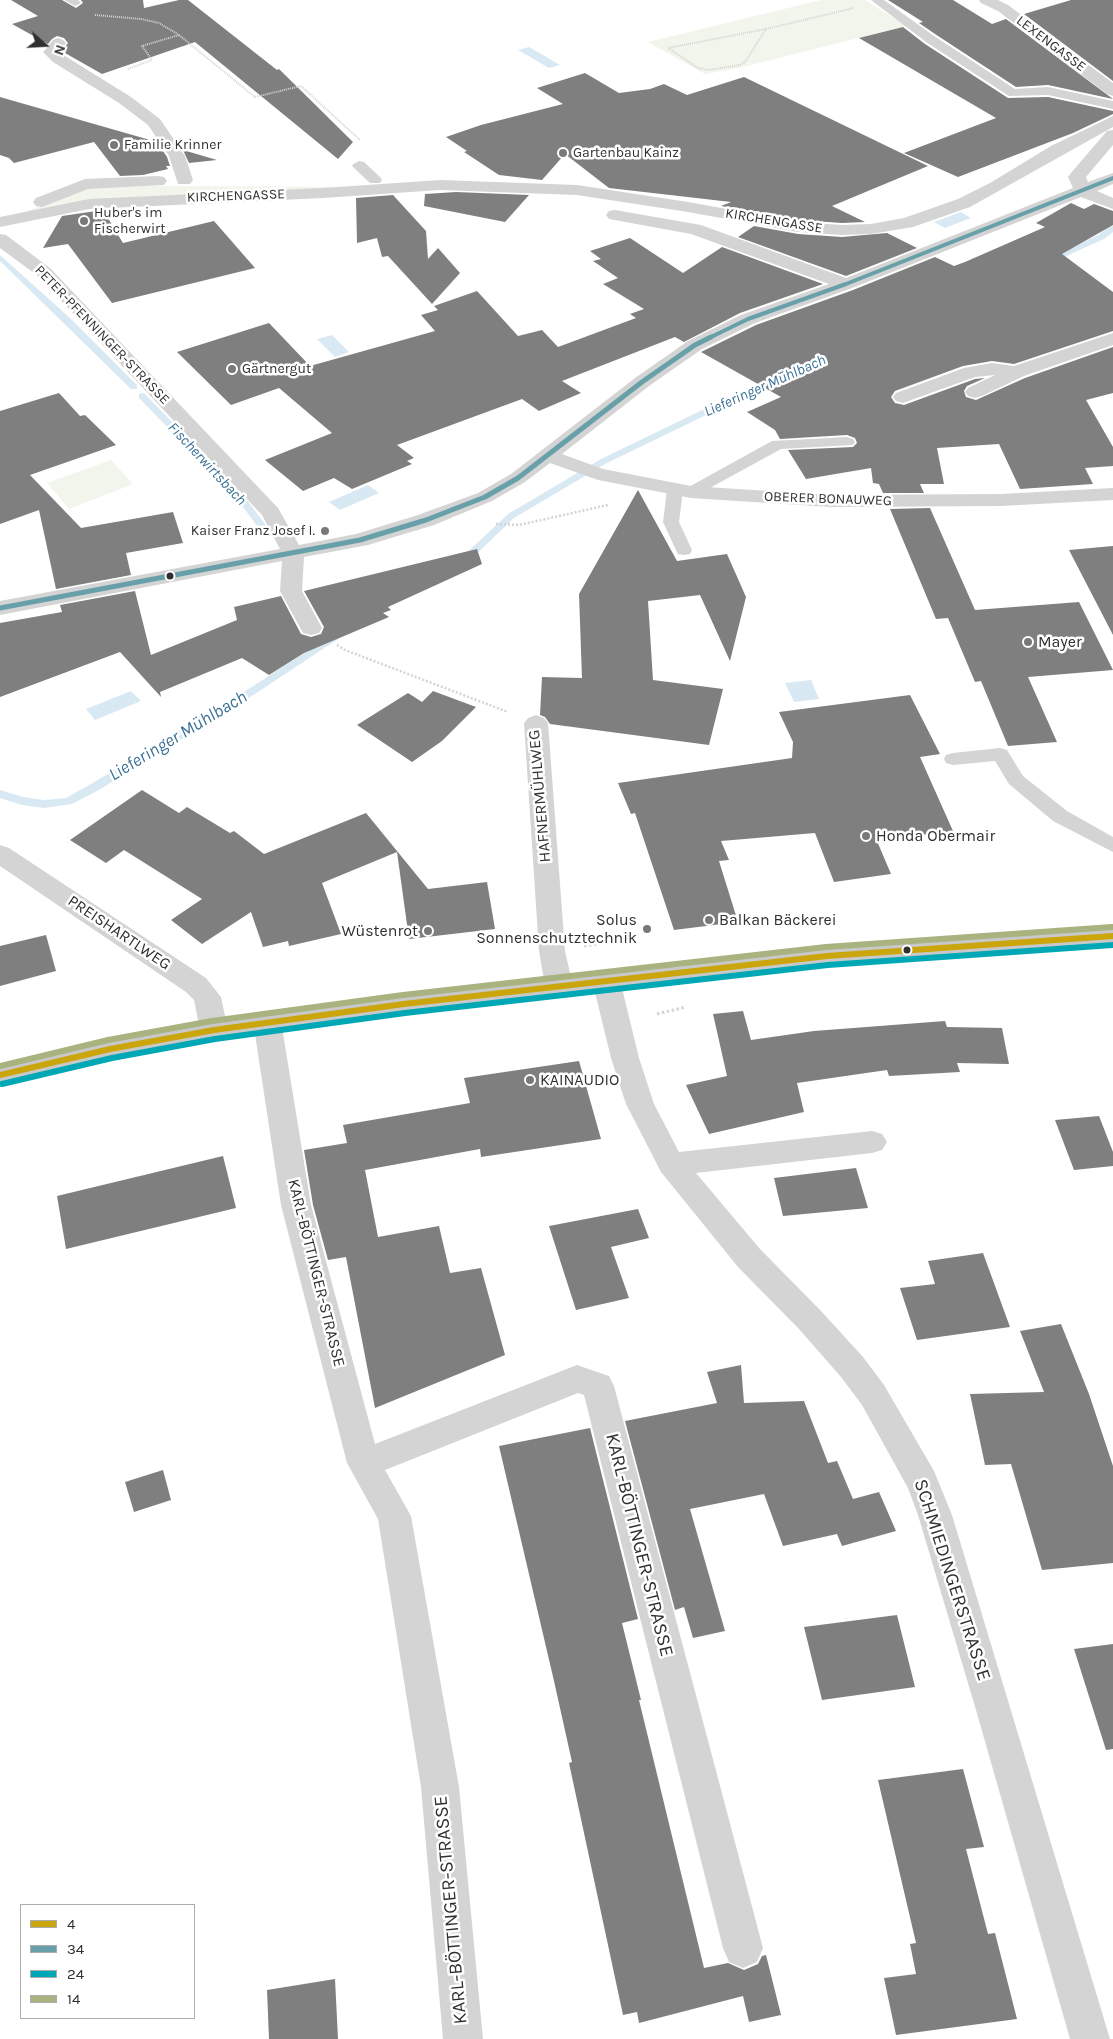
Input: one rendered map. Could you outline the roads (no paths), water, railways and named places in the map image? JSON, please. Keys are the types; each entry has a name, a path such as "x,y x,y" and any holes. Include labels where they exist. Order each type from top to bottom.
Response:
{"main road":[{"path":"0,1076 110,1049 267,1021 606,980 906,949 1113,936"}],"street":[{"name":"LEXENGASSE","path":"986,0 1003,8 1113,91"},
{"name":"KIRCHENGASSE","path":"58,43 51,52 59,59 125,100 154,122 177,156 184,180"},
{"name":"KIRCHENGASSE","path":"232,180 375,180 501,189 544,188 577,190 688,207 798,228 871,229 907,224 964,203 996,187 1057,150 1113,121"},
{"path":"1113,135 1077,177 1083,190 1113,204"},
{"path":"0,608 360,540 426,520 485,497 518,478 549,456 642,382 695,345 748,319 846,284 1113,178"},
{"name":"KIRCHENGASSE","path":"1,227 10,215 85,184 203,180"},
{"name":"KIRCHENGASSE","path":"1,227 98,204 440,185"},
{"name":"KIRCHENGASSE","path":"501,189 562,206"},
{"path":"1083,190 1113,192"},
{"name":"KIRCHENGASSE","path":"600,212 695,229 846,284"},
{"name":"PETER-PFENNINGER-STRASSE","path":"1,227 271,512 293,553"},
{"path":"974,392 1017,372 1113,338"},
{"path":"903,397 971,372 992,369 1017,372"},
{"name":"OBERER BONAUWEG","path":"549,456 598,474 683,491 831,501 1001,500 1113,494"},
{"path":"293,553 291,591 311,628"},
{"name":"HAFNERMÜHLWEG","path":"536,723 552,951 559,986"},
{"name":"PREISHARTLWEG","path":"0,854 196,984 207,997 214,1030"},
{"name":"SCHMIEDINGERSTRASSE","path":"606,980 625,1058 640,1104 671,1164 749,1258 810,1320 852,1367 872,1395 922,1482 935,1515 994,1710 1090,2039"},
{"name":"KARL-BÖTTINGER-STRASSE","path":"267,1021 296,1205 364,1463 394,1516 440,1787 463,2039"},
{"path":"671,1164 872,1142"},
{"name":"KARL-BÖTTINGER-STRASSE","path":"364,1463 577,1379 598,1386 743,1948"}],"lane":[{"path":"878,1 930,39 1013,94 1048,91 1113,105"},
{"path":"359,166 375,180"},
{"path":"684,550 671,522 683,491 778,444 847,442"},
{"path":"953,759 1000,754 1016,780 1060,816 1113,845"}],"waterway":[{"name":"Lieferinger Mühlbach","path":"1048,261 1101,237 1113,228"},
{"name":"Fischerwirtsbach","path":"0,257 134,387"},
{"name":"Lieferinger Mühlbach","path":"464,560 511,516 604,461 728,401 778,380"},
{"name":"Fischerwirtsbach","path":"142,396 241,498 268,535"},
{"name":"Lieferinger Mühlbach","path":"0,794 22,801 44,804 68,801 95,787 254,690 334,637"}],"place":[{"name":"Familie Krinner","path":"114,145"},
{"name":"Gartenbau Kainz","path":"563,153"},
{"name":"Huber's im Fischerwirt","path":"84,221"},
{"name":"Gärtnergut","path":"232,369"},
{"name":"Kaiser Franz Josef I.","path":"325,531"},
{"name":"Mayer","path":"1028,642"},
{"name":"Honda Obermair","path":"866,836"},
{"name":"Balkan Bäckerei","path":"709,920"},
{"name":"Solus Sonnenschutztechnik","path":"647,929"},
{"name":"Wüstenrot","path":"428,931"},
{"name":"KAINAUDIO","path":"530,1080"}]}
